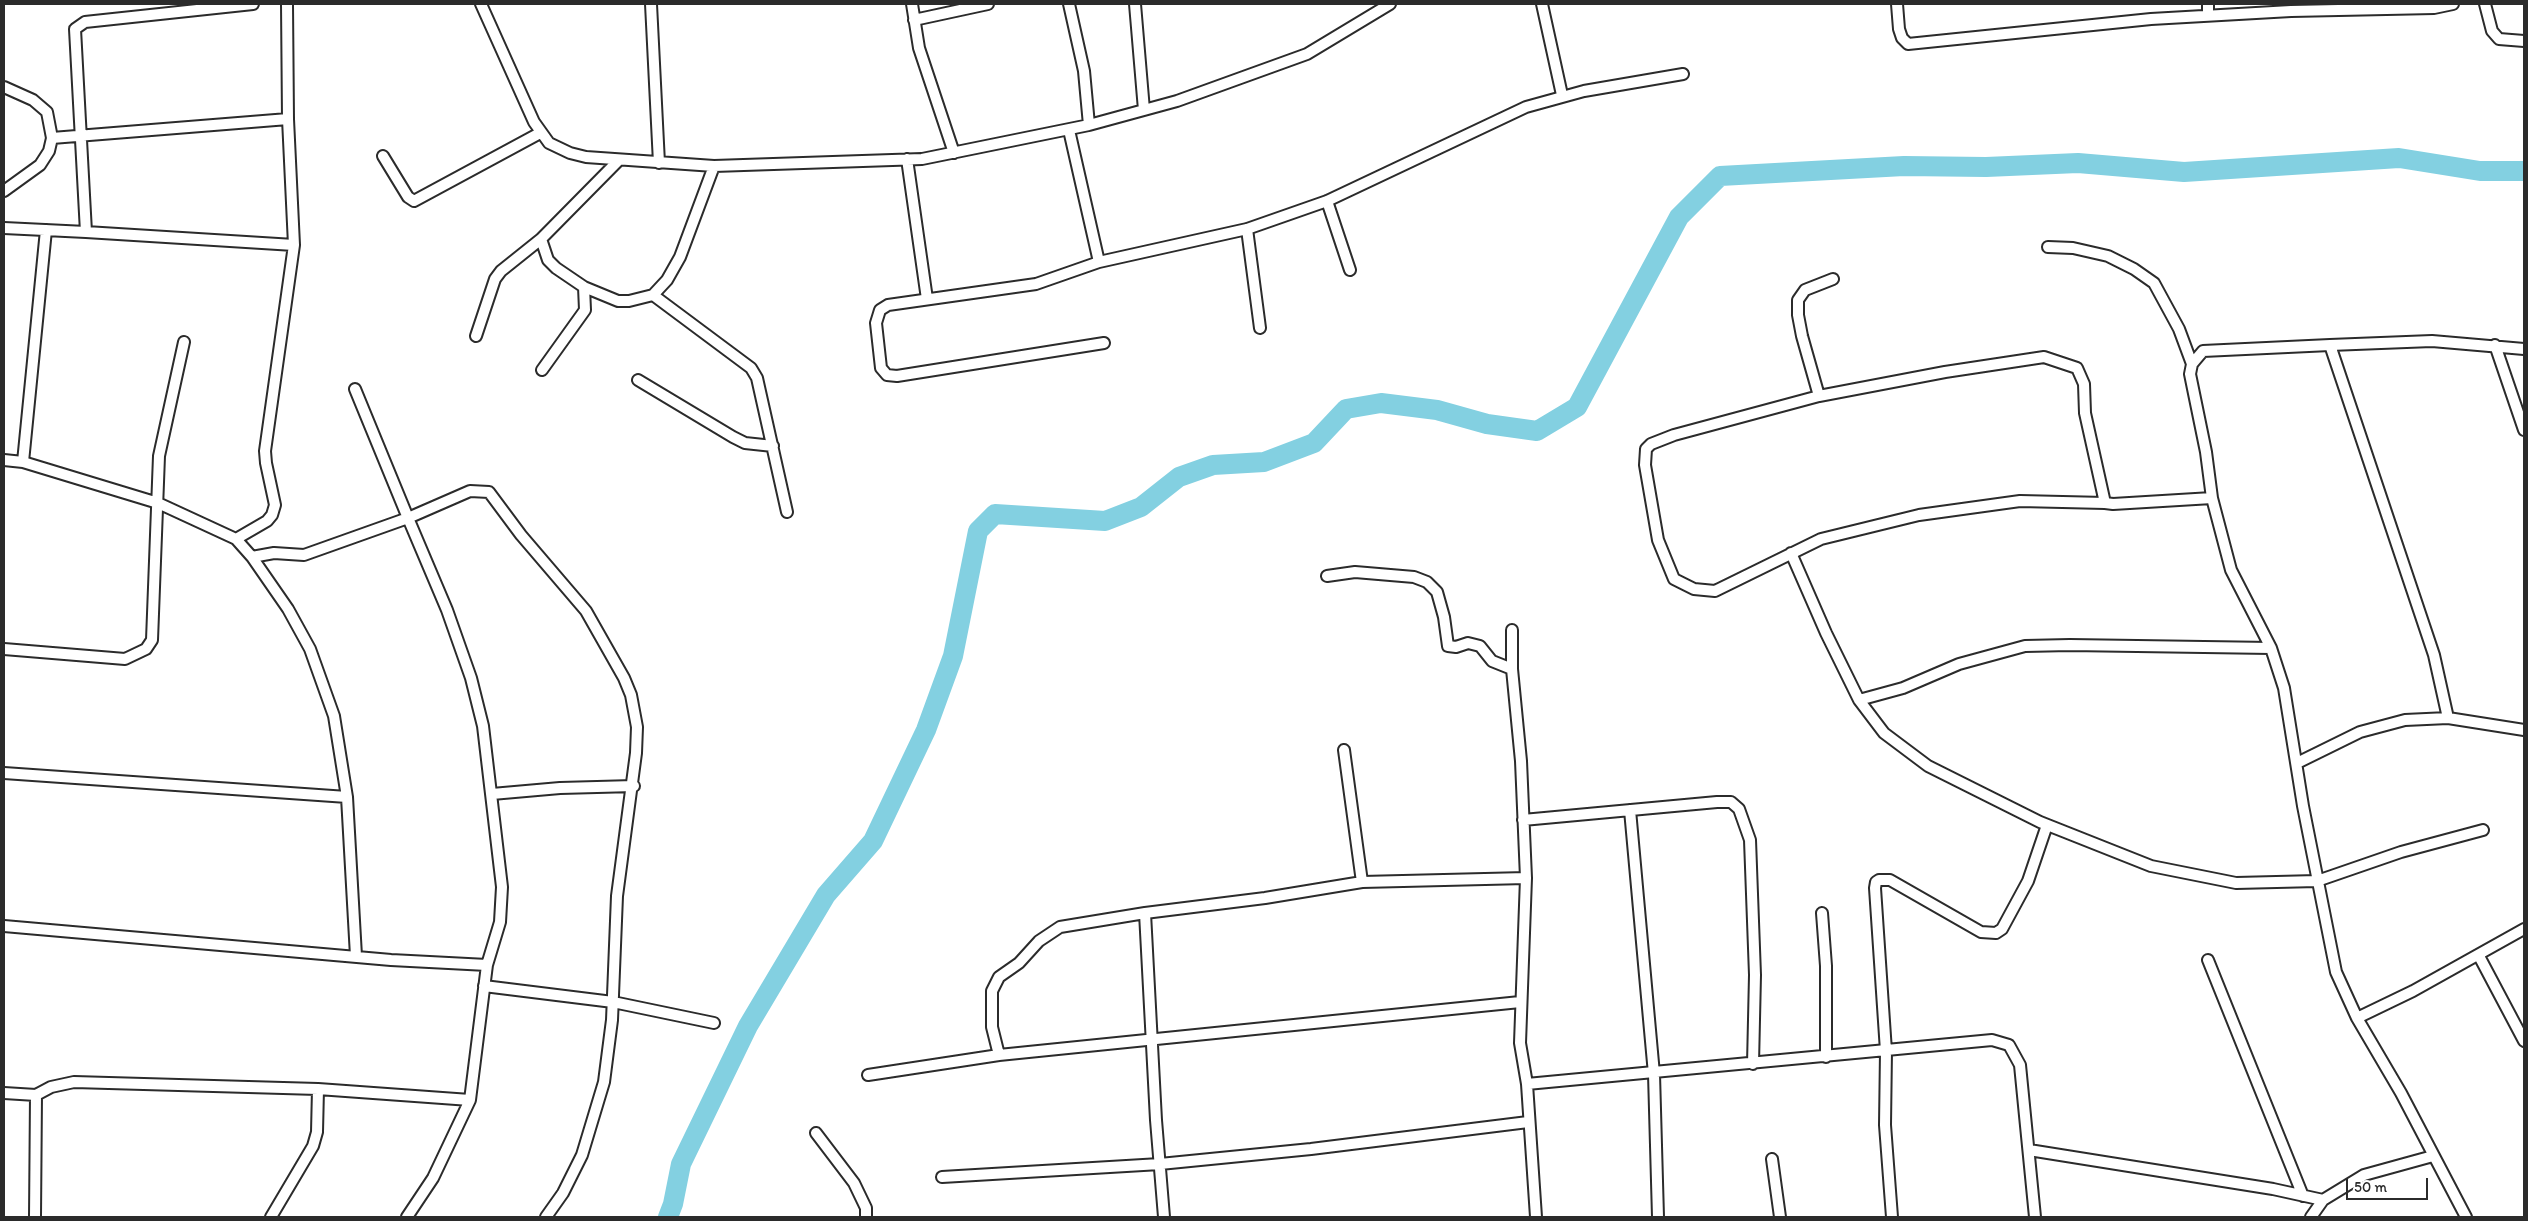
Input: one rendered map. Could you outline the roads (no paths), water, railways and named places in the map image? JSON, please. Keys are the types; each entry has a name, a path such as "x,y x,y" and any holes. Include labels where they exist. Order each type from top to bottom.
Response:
{"street":[{"path":"86,232 75,29 78,25 85,22 252,4"},
{"path":"236,540 267,521 272,515 275,506 265,451 294,246 288,119 287,4"},
{"path":"481,4 540,133 549,143 570,153 618,161 714,166 907,159 954,153 1002,141 1069,130 1177,101 1307,54 1390,4"},
{"path":"651,4 659,163"},
{"path":"912,4 919,48 954,153"},
{"path":"914,20 988,4"},
{"path":"1069,4 1084,71 1089,125"},
{"path":"1135,4 1144,110"},
{"path":"1542,4 1562,96"},
{"path":"1897,4 1899,29 1902,38 1908,44 2151,19 2291,10 2434,8 2453,4"},
{"path":"2208,4 2208,15"},
{"path":"2485,4 2492,31 2499,39 2524,41"},
{"path":"1104,344 897,376 887,375 881,368 877,346 876,323 880,310 888,305 1036,284 1099,262 1247,229 1327,201 1526,106 1562,96 1683,74"},
{"path":"4,87 33,100 47,112 52,138 49,152 40,165 4,191"},
{"path":"52,138 288,119"},
{"path":"1069,130 1099,262"},
{"path":"384,156 408,197 414,201 540,133"},
{"path":"907,159 927,299"},
{"path":"476,336 495,279 501,271 541,239 618,161"},
{"path":"541,239 548,260 556,268 584,287 618,301 629,301 653,295 667,280 680,257 714,166"},
{"path":"1327,201 1350,270"},
{"path":"4,228 294,246"},
{"path":"1247,229 1260,328"},
{"path":"23,462 46,230"},
{"path":"2048,247 2073,248 2108,256 2134,269 2154,283 2179,329 2192,364 2190,385 2206,452 2212,498 2231,570 2271,648 2284,688 2317,881 2336,972 2357,1018 2401,1093 2466,1217"},
{"path":"1819,396 1802,336 1798,315 1798,300 1805,290 1833,279"},
{"path":"542,370 584,310 584,287"},
{"path":"653,295 751,368 758,378 787,512"},
{"path":"2192,364 2203,352 2432,341 2524,349"},
{"path":"4,649 125,658 146,649 152,640 160,456 184,342"},
{"path":"2330,346 2434,655 2448,718"},
{"path":"2494,346 2524,430"},
{"path":"2105,504 2085,412 2084,384 2077,368 2044,357 1945,372 1819,396 1674,435 1651,444 1646,449 1645,465 1658,540 1674,579 1694,590 1715,592 1821,540 1919,515 2020,501 2105,504 2212,498"},
{"path":"638,380 733,437 746,443 773,446"},
{"path":"355,389 444,602 471,678 483,726 502,887 500,922 486,965 470,1100 462,1121 433,1178 407,1217"},
{"path":"4,460 23,462 158,503 236,540 252,556 288,609 310,649 322,675 334,716 347,797 356,956"},
{"path":"252,556 274,553 304,554 408,518 470,491 489,492 521,535 586,611 624,678 631,695 637,727 634,786 617,896 610,1045 598,1109 582,1155 563,1193 546,1217"},
{"path":"1791,554 1826,633 1859,700 1884,733 1928,766 2047,825 2151,866 2236,883 2317,881 2400,852 2483,830"},
{"path":"1327,576 1355,572 1414,577 1427,582 1438,592 1448,646 1456,647 1468,643 1480,646 1492,660 1512,669"},
{"path":"1512,630 1512,669 1521,761 1526,878 1520,1043 1527,1084 1528,1122 1536,1217"},
{"path":"1859,700 1903,688 1959,664 2025,646 2271,648"},
{"path":"2297,763 2360,732 2405,720 2448,718 2524,730"},
{"path":"1344,750 1362,882"},
{"path":"4,773 347,797"},
{"path":"492,794 560,788 634,786"},
{"path":"1523,820 1717,802 1731,802 1739,809 1750,840 1755,975 1753,1064"},
{"path":"1630,810 1654,1074 1658,1217"},
{"path":"1892,1217 1885,1125 1886,1051 1876,882 1883,879 1890,880 1982,932 1996,933 2002,929 2028,881 2047,825"},
{"path":"999,1055 992,1027 991,1006 992,992 999,977 1019,962 1039,941 1060,927 1145,912 1264,898 1362,882 1526,878"},
{"path":"1145,912 1151,1040 1164,1217"},
{"path":"1822,913 1826,966 1826,1057"},
{"path":"4,926 390,960 486,965"},
{"path":"2357,1018 2479,956 2524,929"},
{"path":"2479,956 2524,1041"},
{"path":"2208,960 2303,1196"},
{"path":"484,986 613,1002 714,1023"},
{"path":"868,1075 999,1055 1520,1002"},
{"path":"1527,1084 1654,1074 1992,1040 2009,1046 2020,1065 2035,1217"},
{"path":"4,1093 36,1095 51,1087 74,1082 318,1089 470,1100"},
{"path":"271,1217 313,1146 317,1132 318,1089"},
{"path":"35,1217 36,1095"},
{"path":"942,1177 1160,1164 1311,1149 1528,1122"},
{"path":"816,1133 854,1183 866,1208 866,1217"},
{"path":"2029,1150 2323,1200"},
{"path":"2311,1217 2323,1200 2364,1175 2433,1156"},
{"path":"1772,1159 1780,1217"}],"waterway":[{"path":"668,1217 673,1204 681,1164 748,1026 826,895 873,841 926,730 953,656 978,531 995,514 1105,521 1141,507 1179,477 1213,465 1264,462 1314,443 1346,409 1381,403 1437,410 1487,424 1537,431 1577,407 1679,217 1720,176 1904,166 1986,167 2078,163 2184,172 2399,158 2480,171 2524,171"}]}
